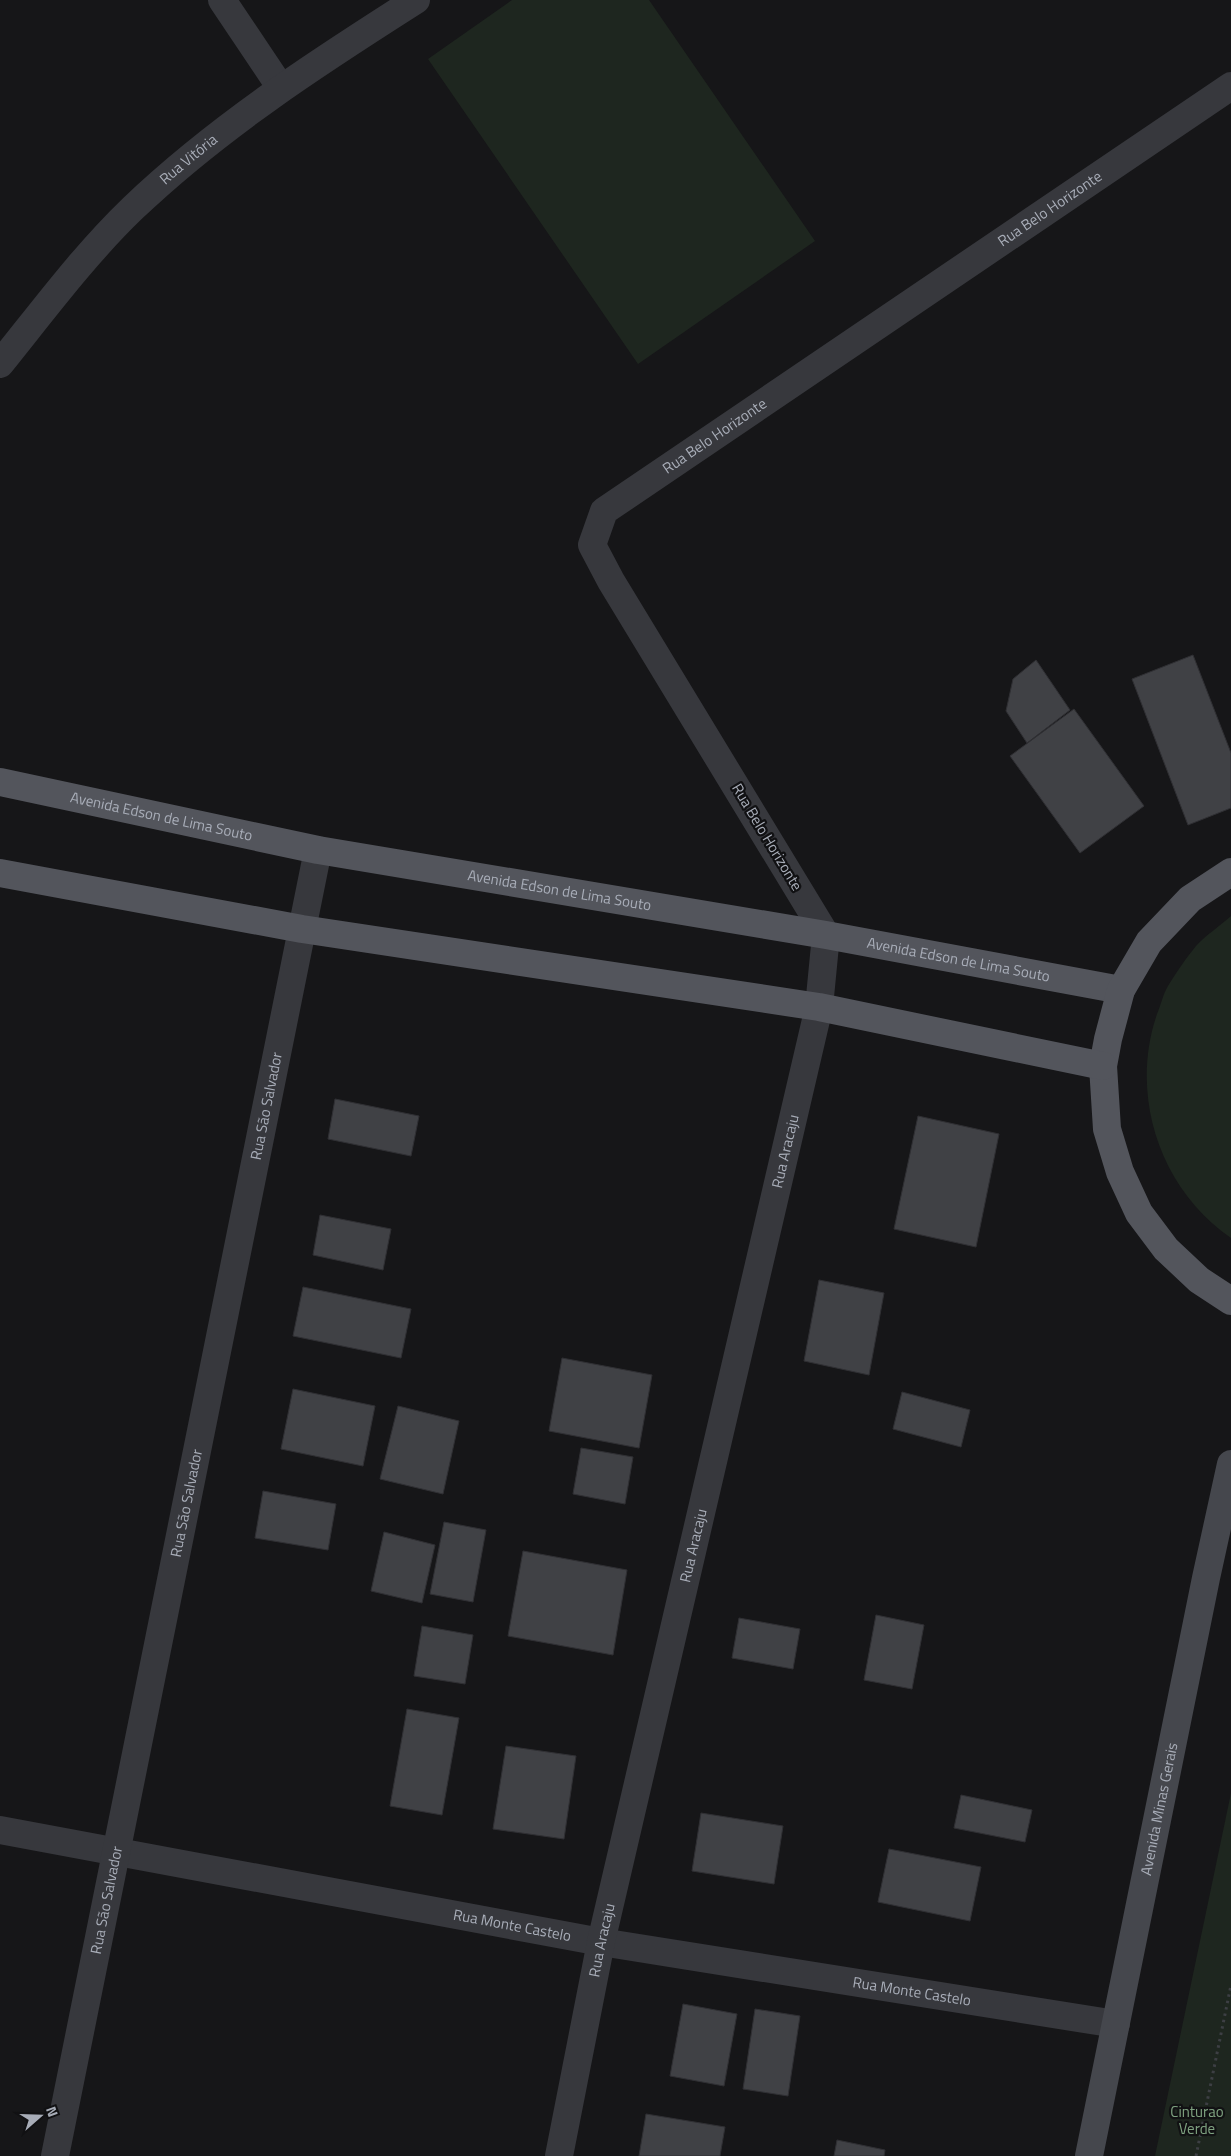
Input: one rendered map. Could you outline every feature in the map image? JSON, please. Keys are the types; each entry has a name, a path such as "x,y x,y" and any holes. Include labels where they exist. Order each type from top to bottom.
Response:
{"main road":[{"name":"Avenida Edson de Lima Souto","path":"0,782 318,850 826,935 1121,990"},
{"path":"1231,872 1190,899 1149,942 1121,990 1103,1066 1107,1129 1120,1172 1139,1213 1166,1249 1199,1280 1231,1301"},
{"path":"0,873 302,929 819,1007 1103,1066"},
{"name":"Avenida Minas Gerais","path":"1089,2156 1202,1597 1231,1464"}],"street":[{"path":"222,0 281,88"},
{"name":"Rua Vitória","path":"0,364 62,287 132,209 196,152 281,88 416,0"},
{"name":"Rua Belo Horizonte","path":"826,935 611,581 592,545 604,510 1231,86"},
{"name":"Rua São Salvador","path":"55,2156 318,850"},
{"name":"Rua Aracaju","path":"559,2156 601,1942 819,1007 826,935"},
{"name":"Rua Monte Castelo","path":"0,1830 601,1942 1116,2024"}],"path":[{"path":"1196,2156 1231,1985"}],"green space":[{"path":"512,0 649,0 815,241 638,364 428,59"},
{"path":"1231,916 1231,1238 1206,1218 1186,1194 1169,1167 1157,1138 1149,1108 1147,1077 1149,1045 1166,989 1196,946"},
{"name":"Cinturao Verde","path":"1231,1793 1231,2156 1155,2156"}],"building":[{"path":"1193,655 1231,753 1231,808 1188,825 1132,679"},
{"path":"1036,660 1070,710 1027,743 1006,711 1013,679"},
{"path":"1074,709 1144,806 1080,853 1010,756"},
{"path":"335,1099 419,1116 411,1156 328,1139"},
{"path":"918,1116 999,1134 976,1247 894,1229"},
{"path":"320,1215 391,1229 383,1270 313,1255"},
{"path":"819,1280 884,1293 869,1375 804,1361"},
{"path":"303,1287 411,1309 401,1358 293,1336"},
{"path":"562,1358 652,1375 639,1448 549,1431"},
{"path":"293,1389 375,1406 363,1466 281,1449"},
{"path":"902,1392 970,1410 961,1447 893,1429"},
{"path":"398,1406 459,1421 443,1494 380,1479"},
{"path":"581,1448 633,1457 625,1504 573,1494"},
{"path":"263,1491 336,1504 328,1550 255,1538"},
{"path":"444,1522 486,1530 473,1602 430,1594"},
{"path":"384,1532 435,1545 422,1603 371,1591"},
{"path":"523,1551 627,1570 613,1655 508,1636"},
{"path":"876,1615 924,1625 912,1689 864,1680"},
{"path":"739,1618 800,1629 793,1669 732,1658"},
{"path":"422,1626 473,1635 465,1684 414,1676"},
{"path":"407,1709 459,1718 442,1815 390,1806"},
{"path":"506,1746 576,1756 564,1839 493,1829"},
{"path":"961,1795 1032,1810 1025,1842 954,1828"},
{"path":"701,1813 783,1826 774,1884 692,1871"},
{"path":"889,1849 981,1867 970,1921 878,1902"},
{"path":"683,2004 737,2014 724,2086 670,2076"},
{"path":"755,2009 800,2016 788,2096 743,2089"},
{"path":"646,2114 725,2127 720,2156 639,2156"},
{"path":"837,2140 885,2150 884,2156 834,2156"}]}
